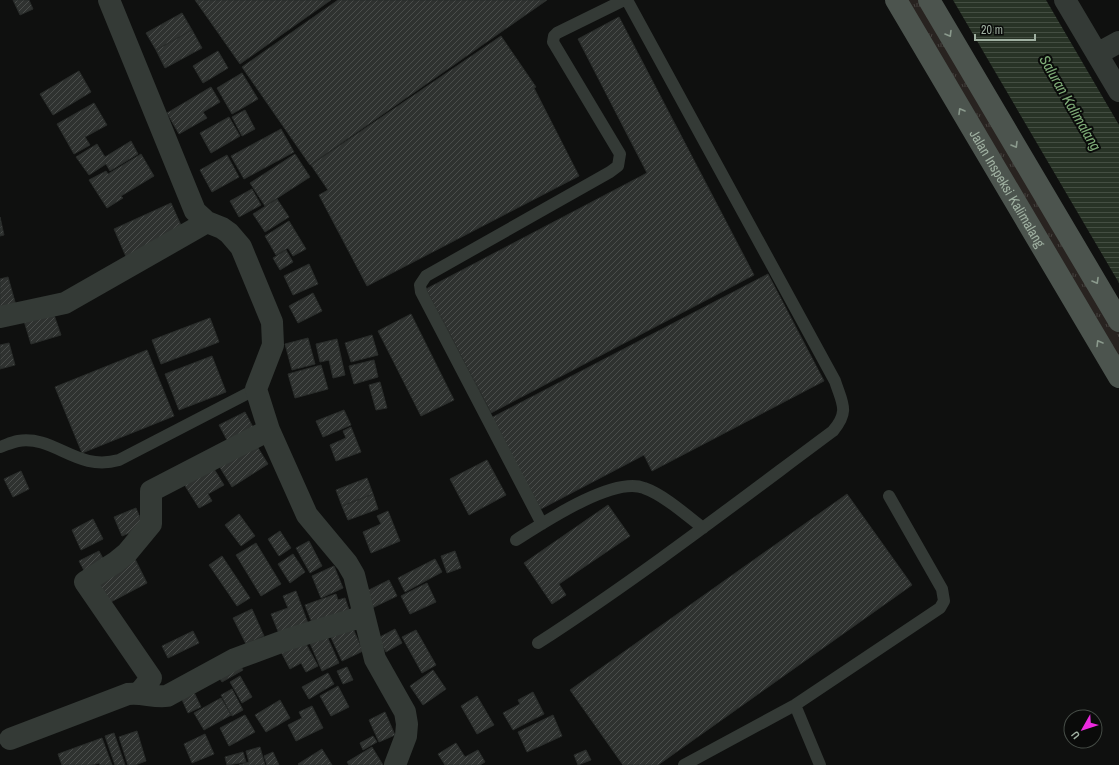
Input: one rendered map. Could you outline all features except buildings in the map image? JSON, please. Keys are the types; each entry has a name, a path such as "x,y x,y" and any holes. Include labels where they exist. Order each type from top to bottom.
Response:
{"main road":[{"name":"Jalan Inspeksi Kalimalang","path":"896,0 1119,377"},
{"name":"Jalan Inspeksi Kalimalang","path":"929,0 1119,321"},
{"path":"1057,273 1084,262"}],"street":[{"path":"109,0 195,211 207,222 222,228 229,233 241,247 272,322 273,345 256,389 269,430 307,515 347,563 354,575 375,660 405,712 408,724 406,736 395,765"},
{"path":"1064,0 1119,91"},
{"path":"1097,54 1119,42"},
{"path":"0,317 65,303 207,222"},
{"path":"140,692 151,678 85,582 127,553 151,524 151,491 269,430"},
{"path":"10,739 128,694 140,692 159,697 167,696 235,659 289,639 364,616"}],"lane":[{"path":"538,643 580,616 703,528 833,431 842,420 844,406 835,381 626,0 557,33 554,36 553,42 620,154 618,166 610,172 426,276 420,285 421,292 542,524"},
{"path":"0,447 18,441 32,441 46,444 90,462 106,464 119,460 256,389"},
{"path":"516,540 596,495 624,486 644,488 703,528"},
{"path":"684,765 795,705 940,608 944,601 942,589 889,496"},
{"path":"795,705 820,765"}],"green space":[{"path":"896,0 929,0 1119,321 1119,377"}],"water":[{"name":"Saluran Kalimalang","path":"953,0 1046,0 1119,125 1119,283"}]}
